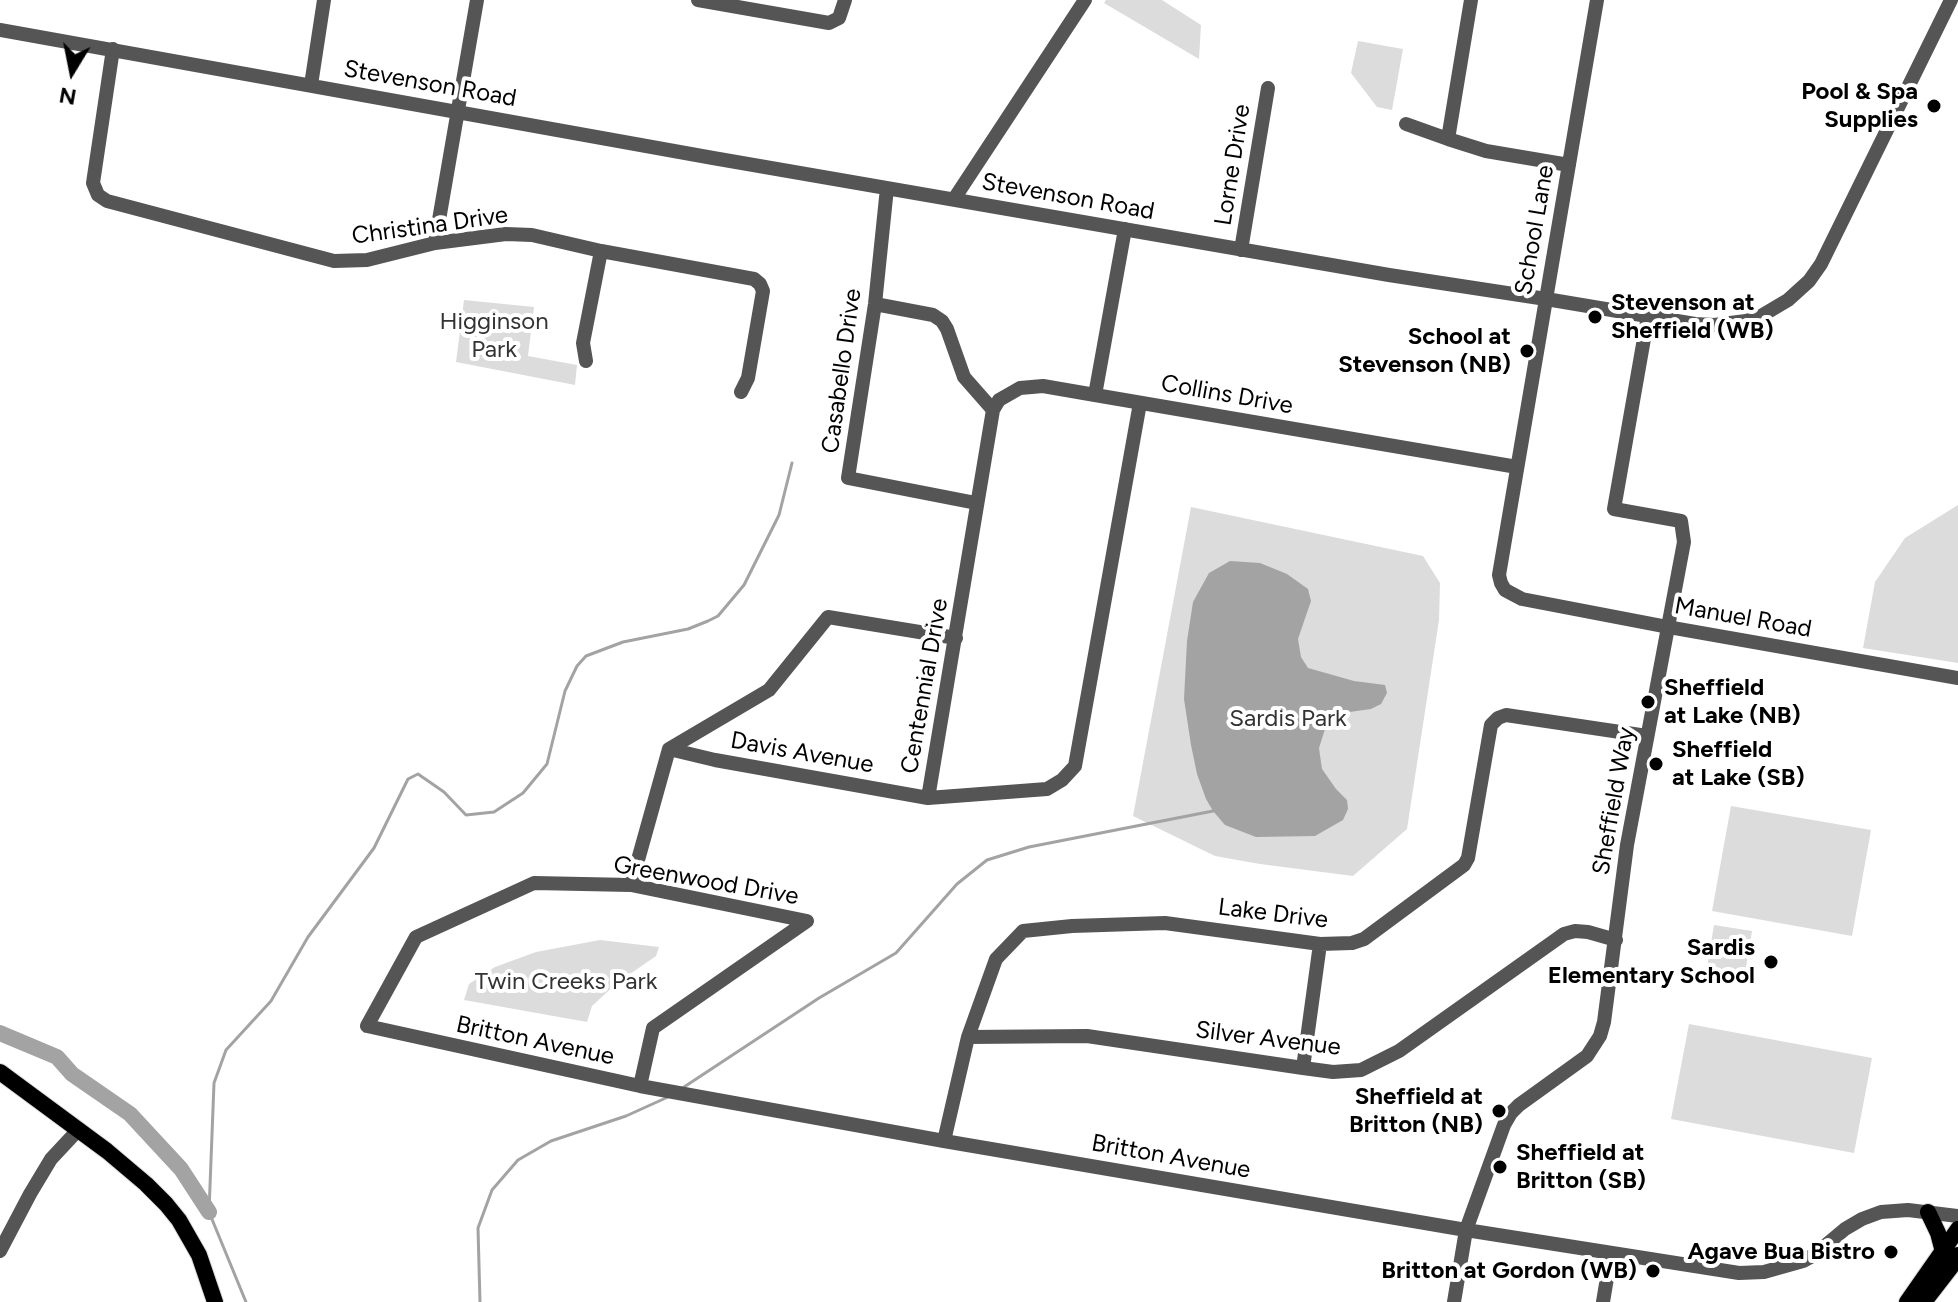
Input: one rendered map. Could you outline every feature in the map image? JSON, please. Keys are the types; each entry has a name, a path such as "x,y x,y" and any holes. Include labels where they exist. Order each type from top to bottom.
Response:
{"main road":[{"path":"0,1072 79,1129 146,1184 179,1220 199,1255 215,1302"},
{"path":"1928,1212 1951,1254"},
{"path":"1924,1302 1951,1267 1958,1229"},
{"path":"1907,1302 1951,1254"}],"street":[{"path":"311,85 324,0"},
{"path":"435,243 477,0"},
{"path":"698,0 829,23 839,18 845,0"},
{"path":"954,199 1085,0"},
{"path":"1448,139 1471,0"},
{"name":"School Lane","path":"1522,599 1505,590 1499,575 1597,0"},
{"name":"Stevenson Road","path":"0,30 1241,250 1714,325 1746,321 1774,309 1809,281 1821,264 1951,0"},
{"name":"Christina Drive","path":"113,49 93,183 98,195 107,201 334,261 367,260 435,243 506,234 532,235 754,279 763,291 748,378 741,392"},
{"name":"Lorne Drive","path":"1241,250 1268,88"},
{"path":"1406,124 1486,151 1569,165"},
{"name":"Casabello Drive","path":"887,188 875,304 848,478 976,503"},
{"path":"875,304 933,315 942,321 964,377 993,410 999,400 1020,388 1043,386 1095,395 1125,229"},
{"path":"586,361 583,343 601,251"},
{"name":"Sheffield Way","path":"1454,1302 1466,1230 1504,1125 1519,1105 1587,1056 1600,1036 1604,1022 1624,862 1684,542 1681,521 1614,509 1648,316"},
{"name":"Collins Drive","path":"1095,395 1517,467"},
{"name":"Centennial Drive","path":"993,410 928,798 1047,789 1062,780 1075,766 1140,403"},
{"name":"Manuel Road","path":"1522,599 1958,678"},
{"path":"631,885 669,749 769,690 828,617 956,638"},
{"name":"Lake Drive","path":"944,1141 968,1037 996,959 1023,931 1165,923 1320,944 1340,945 1364,939 1464,865 1468,858 1491,725 1498,718 1506,715 1647,736"},
{"name":"Davis Avenue","path":"669,749 928,798"},
{"name":"Greenwood Drive","path":"367,1026 416,937 534,883 631,885 807,921 653,1028 640,1086"},
{"name":"Silver Avenue","path":"968,1037 1087,1036 1333,1072 1361,1070 1399,1051 1564,934 1588,932 1616,940"},
{"path":"1303,1068 1320,944"},
{"name":"Britton Avenue","path":"367,1026 640,1086 944,1141 1739,1273 1764,1272 1803,1261 1845,1229 1881,1212 1908,1210 1958,1216"},
{"path":"0,1251 51,1159 79,1129"},
{"path":"1603,1302 1611,1254"}],"green space":[{"path":"1106,0 1162,0 1201,25 1199,59 1104,3"},
{"path":"1358,41 1403,49 1392,110 1377,107 1351,73"},
{"name":"Higginson Park","path":"464,300 534,307 528,356 577,365 575,385 456,362"},
{"path":"1958,505 1958,663 1863,648 1875,582 1905,538"},
{"name":"Sardis Park","path":"1191,507 1423,556 1440,583 1439,620 1407,829 1353,876 1215,856 1133,816"},
{"path":"1731,806 1871,830 1852,936 1712,911"},
{"path":"1714,925 1752,931 1745,973 1707,967"},
{"name":"Twin Creeks Park","path":"600,940 659,947 656,956 617,983 592,1006 587,1022 464,1000 469,984 495,967 536,952"},
{"path":"1689,1024 1872,1058 1854,1153 1671,1119"}],"shaded area":[{"path":"1230,561 1260,563 1287,574 1308,589 1311,601 1298,639 1301,657 1308,668 1354,681 1385,685 1387,693 1381,704 1371,709 1335,714 1326,726 1319,748 1322,769 1347,800 1348,809 1343,820 1315,836 1256,837 1225,825 1206,799 1197,774 1184,699 1193,602 1209,573"}],"waterway":[{"path":"246,1302 209,1212 214,1083 226,1050 271,1001 308,937 374,848 408,779 418,774 444,792 466,815 494,812 523,793 547,764 565,691 577,666 586,656 623,642 688,629 708,621 718,616 744,585 779,515 792,463"},
{"path":"681,1089 819,998 896,953 957,884 987,860 1029,847 1213,811"},
{"path":"0,1033 57,1057 72,1074 130,1114 181,1169 209,1212"},
{"path":"480,1302 478,1228 492,1190 518,1160 551,1141 626,1116 668,1097"}],"place":[{"name":"Pool & Spa Supplies","path":"1934,106"},
{"name":"Stevenson at Sheffield (WB)","path":"1595,317"},
{"name":"School at Stevenson (NB)","path":"1527,351"},
{"name":"Sheffield at Lake (NB)","path":"1648,702"},
{"name":"Sheffield at Lake (SB)","path":"1656,764"},
{"name":"Sardis Elementary School","path":"1771,962"},
{"name":"Sheffield at Britton (NB)","path":"1499,1111"},
{"name":"Sheffield at Britton (SB)","path":"1500,1167"},
{"name":"Agave Bua Bistro","path":"1891,1252"},
{"name":"Britton at Gordon (WB)","path":"1653,1271"}]}
